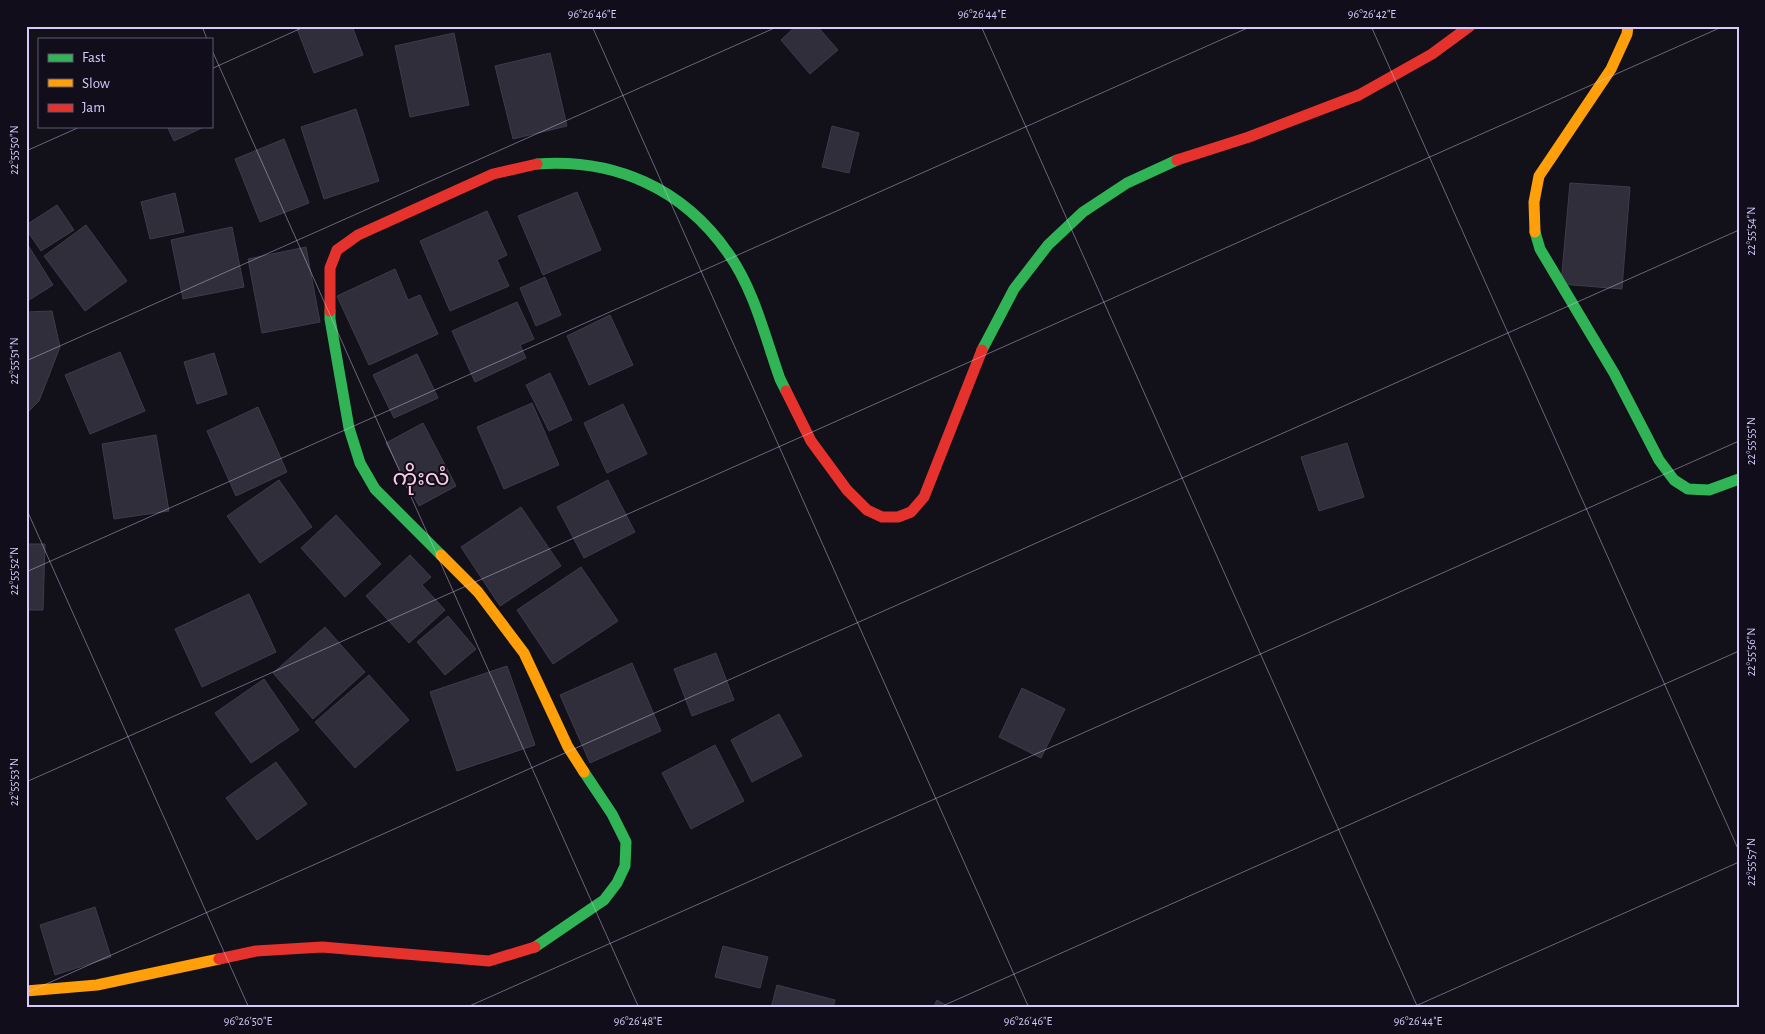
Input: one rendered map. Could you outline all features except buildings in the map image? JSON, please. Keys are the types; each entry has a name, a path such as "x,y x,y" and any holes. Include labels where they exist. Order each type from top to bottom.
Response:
{"street":[{"path":"26,991 97,985 256,951 322,947 489,961 537,947 604,900 617,883 625,866 626,842 612,814 568,747 524,653 478,592 375,489 360,463 349,428 330,319 330,268 337,250 358,236 493,174 532,164 562,162 593,166 627,174 668,194 701,221 728,253 749,292 780,379 811,441 847,490 867,510 882,517 898,517 911,512 924,497 983,349 1014,289 1048,245 1083,212 1127,183 1178,160 1249,137 1359,95 1432,54 1470,26"},
{"path":"1628,26 1611,69 1539,176 1534,202 1534,227 1540,249 1614,373 1659,460 1674,480 1688,489 1709,490 1739,479"}],"traffic: fast":[{"path":"982,350 1014,289 1048,245 1083,212 1127,183 1177,160"},
{"path":"537,164 565,163 593,166 619,172 644,182 668,195 690,211 710,230 737,267 752,298 780,379 786,391"},
{"path":"1535,232 1540,249 1614,373 1659,460 1674,480 1688,489 1709,490 1739,479"},
{"path":"330,311 349,428 360,463 375,489 441,555"},
{"path":"535,947 604,900 617,883 625,866 626,842 612,814 584,772"}],"traffic: slow":[{"path":"1535,232 1534,202 1539,176 1611,69 1627,34 1628,26"},
{"path":"441,555 478,592 524,653 568,747 584,772"},
{"path":"26,991 97,985 219,959"}],"traffic: jam":[{"path":"1177,160 1249,137 1359,95 1432,54 1470,26"},
{"path":"330,311 330,268 337,250 358,235 493,174 537,164"},
{"path":"786,391 811,441 847,490 867,510 882,517 898,517 911,512 924,497 982,350"},
{"path":"219,959 256,951 322,947 489,961 535,947"}],"district":[{"name":"ကိုးလံ","path":"421,478"}]}
